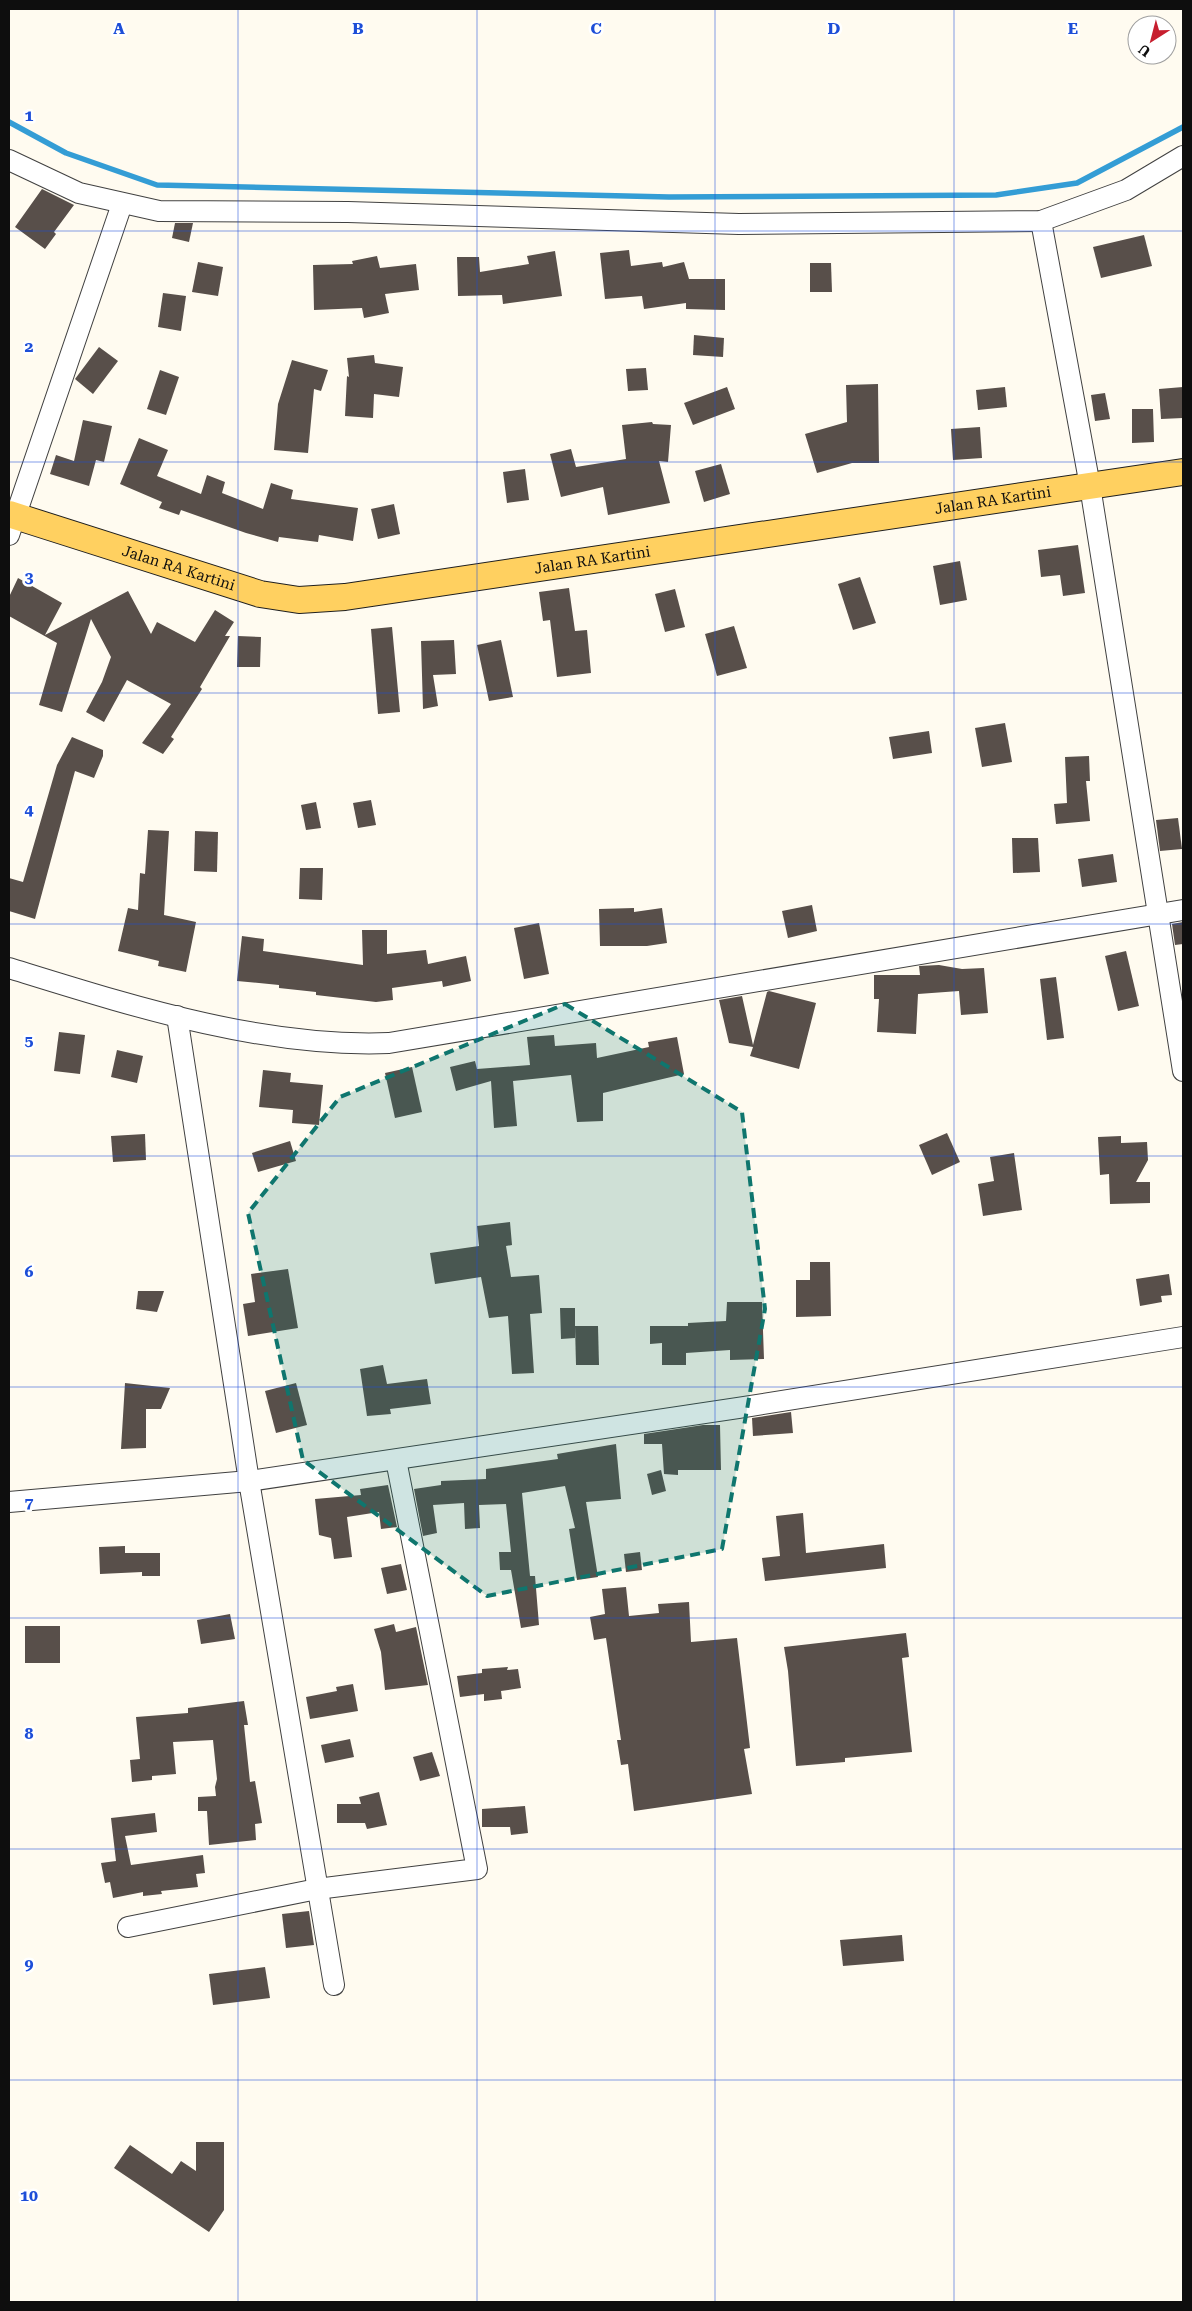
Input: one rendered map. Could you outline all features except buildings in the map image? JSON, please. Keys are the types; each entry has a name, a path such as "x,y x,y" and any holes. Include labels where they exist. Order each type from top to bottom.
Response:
{"main road":[{"name":"Jalan RA Kartini","path":"11,522 260,594 300,600 345,597 1183,472"}],"street":[{"path":"9,160 79,193 159,211 348,212 740,224 1041,221 1126,190 1183,156"},
{"path":"11,522 122,204"},
{"path":"1041,221 1090,486 1183,1071"},
{"path":"9,968 108,999 178,1016 298,1040 345,1045 389,1043 1183,910"},
{"path":"178,1016 249,1481 334,1985"},
{"path":"9,1502 249,1481 396,1460 1183,1337"},
{"path":"128,1927 317,1890 477,1870 396,1460"}],"highlighted area":[{"path":"565,1004 742,1112 765,1309 722,1549 487,1596 303,1460 248,1213 340,1097"}],"waterway":[{"path":"9,122 66,153 157,185 669,197 996,195 1077,183 1183,127"}]}
